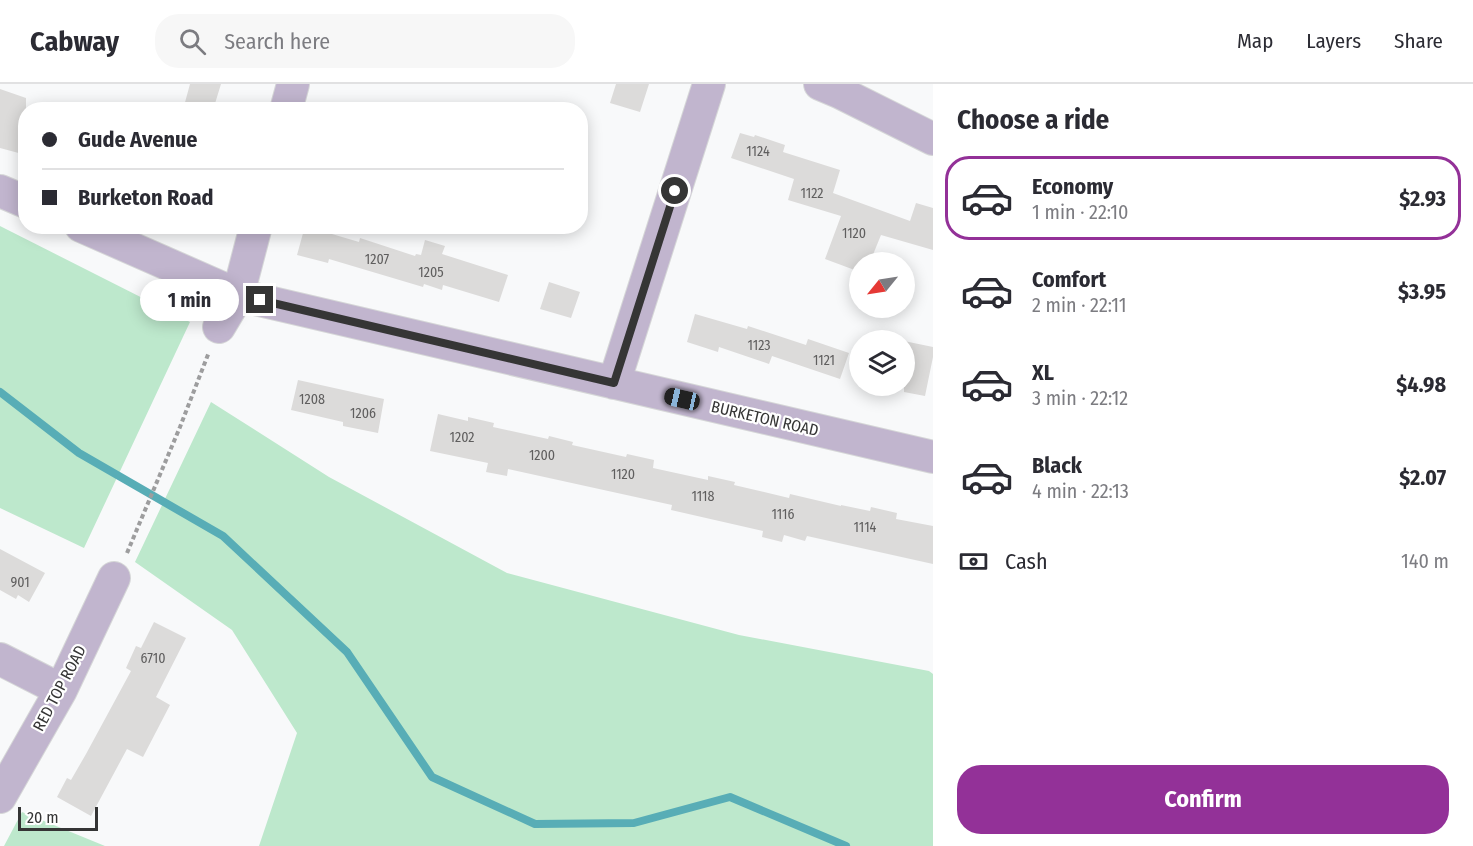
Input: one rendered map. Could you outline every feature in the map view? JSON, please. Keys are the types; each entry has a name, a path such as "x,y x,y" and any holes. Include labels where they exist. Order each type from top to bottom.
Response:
{"street":[{"path":"288,102 293,84"},
{"path":"614,383 709,84"},
{"path":"820,84 933,139"},
{"path":"0,191 18,199"},
{"name":"BURKETON ROAD","path":"99,234 238,295 933,457"},
{"path":"219,327 238,295 254,234"},
{"name":"RED TOP ROAD","path":"0,797 61,690 114,578"},
{"path":"0,659 61,690"}],"path":[{"path":"128,550 219,327"}],"green space":[{"path":"0,226 190,322 84,548 0,508"},
{"path":"211,402 329,477 507,573 739,635 929,671 933,674 933,846 259,846 297,733 232,630 135,562"},
{"path":"22,812 105,846 4,846"}],"building":[{"path":"190,84 221,84 215,102 185,102"},
{"path":"616,84 649,84 640,112 610,103"},
{"path":"0,89 26,98 26,102 18,102 18,153 0,148"},
{"path":"740,133 754,137 755,135 785,145 783,152 840,170 833,193 910,221 916,203 933,208 933,250 881,235 874,252 849,252 849,268 825,259 841,216 788,200 794,179 731,158"},
{"path":"303,234 332,234 359,242 360,238 415,256 416,254 421,255 425,240 445,246 442,254 508,275 499,302 443,285 442,290 424,284 423,287 329,259 328,263 297,255"},
{"path":"549,282 580,292 571,318 540,309"},
{"path":"695,314 747,329 748,326 806,345 808,339 849,353 840,379 772,356 769,364 719,347 718,352 687,342"},
{"path":"915,343 933,347 925,396 915,394"},
{"path":"298,380 384,399 378,433 343,426 343,422 291,410"},
{"path":"438,414 468,421 468,417 494,423 493,427 548,439 549,436 573,442 572,445 626,457 627,454 654,460 653,468 708,480 708,476 735,482 734,485 789,498 790,494 841,506 870,511 871,507 897,513 896,519 933,526 933,564 807,536 805,541 784,535 782,542 762,537 763,531 671,510 672,505 508,469 507,476 486,472 488,463 430,451"},
{"path":"0,549 45,573 29,602 18,595 16,599 0,590"},
{"path":"154,622 186,638 156,697 170,705 143,757 127,749 91,816 57,797 67,778 71,780 86,754 131,671 126,668 136,646 141,648"}],"waterway":[{"path":"0,392 79,453 223,536 347,652 432,777 535,824 634,823 730,797 846,846"}],"route":[{"path":"260,300 614,383 675,191"}]}
